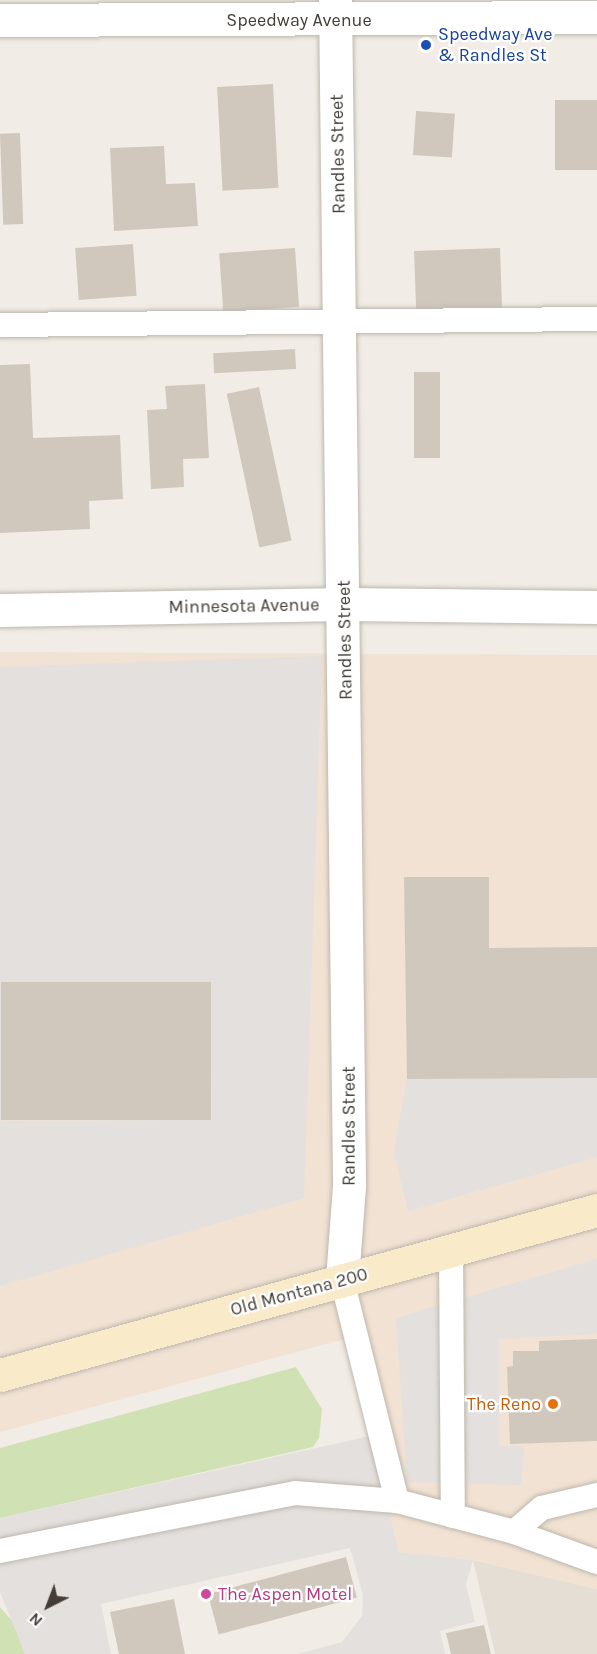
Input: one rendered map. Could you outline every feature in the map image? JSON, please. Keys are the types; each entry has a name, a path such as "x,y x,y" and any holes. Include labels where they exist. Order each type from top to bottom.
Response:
{"main road":[{"name":"Old Montana 200","path":"0,1375 597,1210"}],"street":[{"name":"Speedway Avenue","path":"0,21 335,10 597,17"},
{"name":"Randles Street","path":"335,10 345,604 350,1186 342,1280"},
{"name":"Minnesota Avenue","path":"0,610 345,604 597,607"}],"lane":[{"path":"0,325 340,320 597,320"},
{"path":"452,1250 453,1516"},
{"path":"342,1280 397,1501"},
{"path":"0,1551 295,1494 397,1501 514,1532 597,1562"},
{"path":"514,1532 542,1508 597,1495"}],"shaded area":[{"path":"0,652 597,655 597,1589 473,1560 399,1552 345,1339 0,1432"},
{"path":"322,656 304,1198 0,1286 0,667","holes":["210,982 212,1120 3,1121 1,984"]},
{"path":"597,1078 597,1157 408,1211 394,1151 407,1079"},
{"path":"597,1259 597,1334 499,1339 499,1446 524,1447 521,1485 407,1482 396,1318"},
{"path":"370,1436 399,1552 473,1560 466,1585 475,1622 440,1631 445,1654 298,1654 342,1642 362,1616 363,1595 350,1548 101,1604 111,1654 25,1654 0,1592 0,1518"},
{"path":"473,1560 597,1589 597,1654 495,1654"}],"green space":[{"path":"296,1367 322,1409 319,1438 313,1447 0,1518 0,1448"},
{"path":"0,1607 14,1623 25,1654 0,1654"}],"building":[{"path":"273,84 278,188 223,191 217,87"},
{"path":"555,100 597,100 597,170 555,170"},
{"path":"416,111 455,114 452,158 413,155"},
{"path":"20,133 23,224 3,225 0,134"},
{"path":"164,146 166,184 195,183 198,226 114,231 110,148"},
{"path":"133,244 137,296 79,300 75,248"},
{"path":"295,248 299,307 223,312 219,253"},
{"path":"500,248 502,309 416,312 414,251"},
{"path":"295,349 296,369 214,373 213,353"},
{"path":"30,364 33,438 120,435 123,499 89,501 90,529 0,533 0,365"},
{"path":"414,372 440,372 440,458 414,458"},
{"path":"205,384 209,458 183,459 184,487 151,489 147,410 167,409 165,386"},
{"path":"259,387 292,541 259,547 227,394"},
{"path":"404,877 489,877 489,948 597,947 597,1078 407,1079"},
{"path":"1,982 211,982 211,1120 1,1120"},
{"name":"The Reno","path":"597,1339 597,1441 510,1444 507,1367 513,1366 513,1351 539,1351 539,1341"},
{"path":"346,1557 357,1598 219,1635 208,1594"},
{"path":"174,1599 185,1654 119,1654 110,1612"},
{"path":"484,1625 491,1654 451,1654 446,1633"}],"place":[{"name":"Speedway Ave & Randles St","path":"426,45"},
{"name":"The Reno","path":"553,1404"},
{"name":"The Aspen Motel","path":"206,1594"}]}
